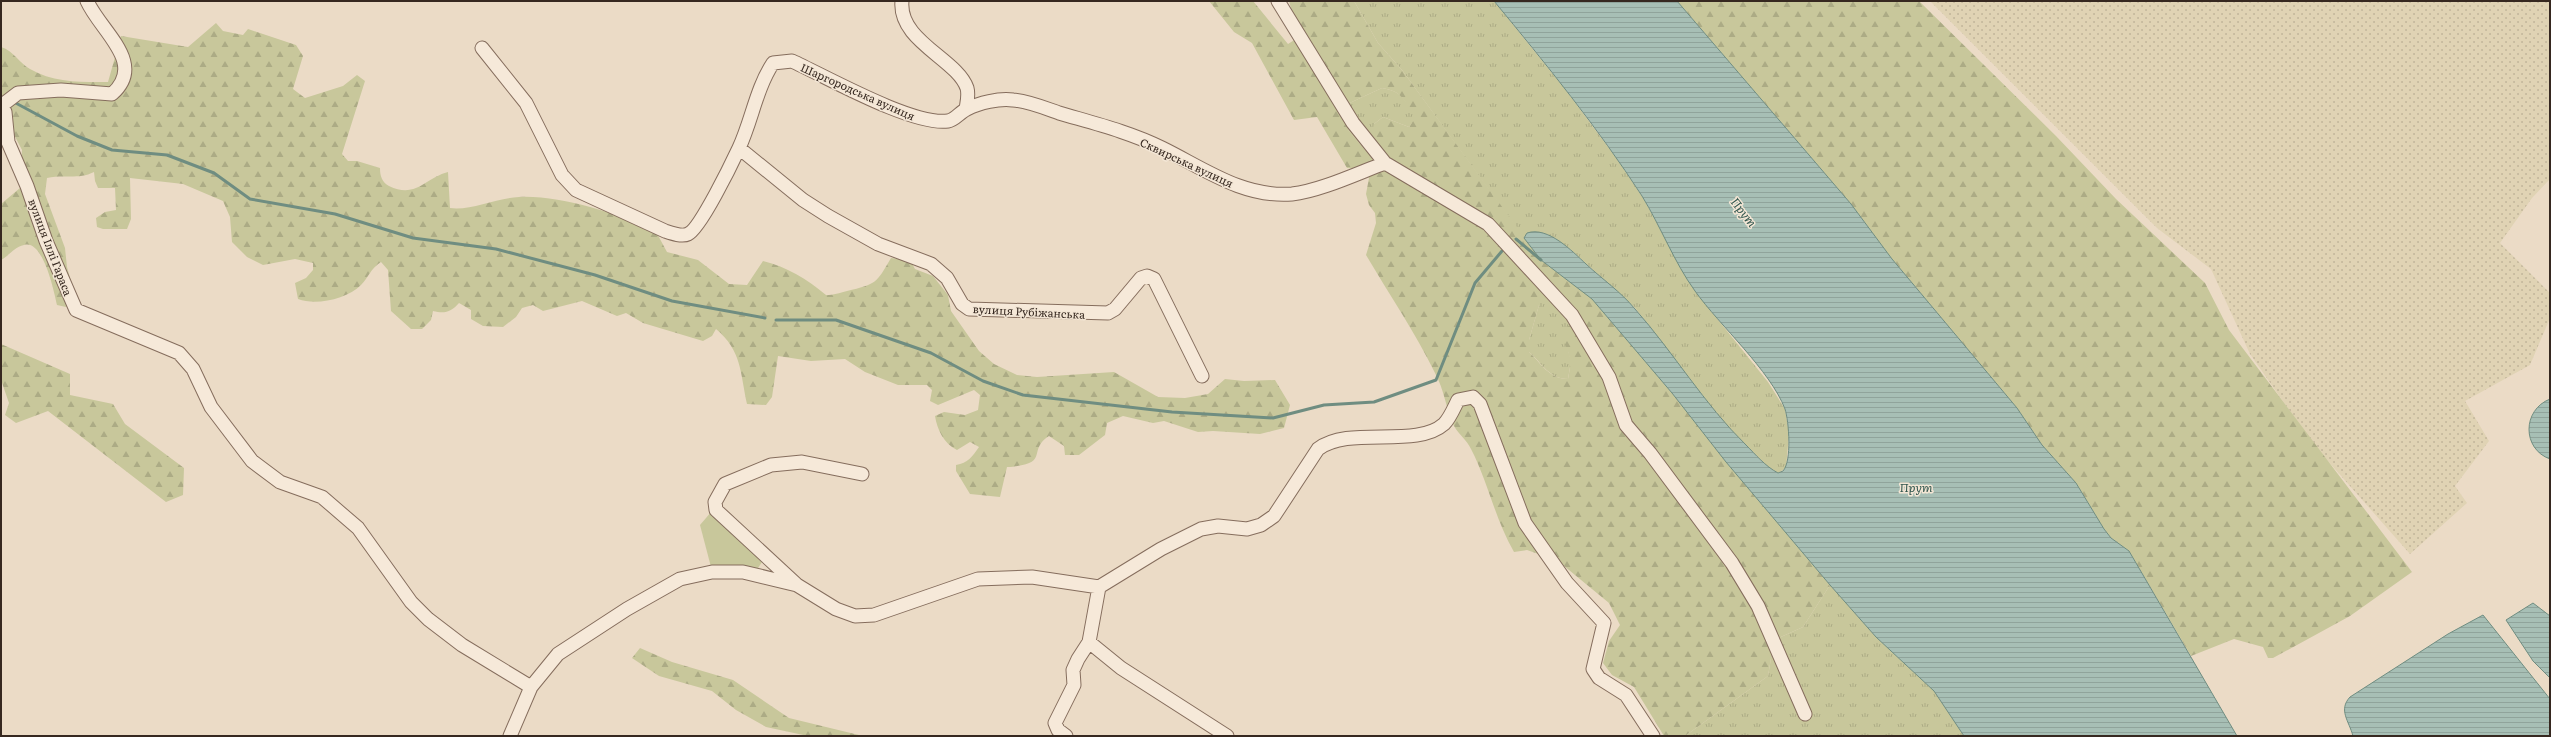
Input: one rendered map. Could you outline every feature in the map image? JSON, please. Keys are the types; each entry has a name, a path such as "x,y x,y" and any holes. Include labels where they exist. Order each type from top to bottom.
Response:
{"street":[{"path":"3,106 18,93 61,90 112,94 123,85 126,68 121,51 94,17 87,1"},
{"path":"902,1 903,16 914,33 961,78 967,88 966,109"},
{"path":"1278,1 1353,123 1385,163 1488,224 1572,315 1609,377 1626,425 1650,453 1732,564 1758,606 1804,714"},
{"name":"Шаргородська вулиця","path":"482,48 526,103 562,175 576,190 664,231 687,235 695,230 705,214 739,148 764,79 773,63 792,61 891,107 927,121 950,121 966,109"},
{"name":"Сквирська вулиця","path":"966,109 993,101 1013,100 1035,106 1110,128 1161,147 1220,179 1255,191 1292,194 1335,182 1385,163"},
{"name":"вулиця Іллі Гараса","path":"3,106 8,142 27,186 49,249 76,310 179,353 193,370 211,407 252,461 280,482 322,497 358,528 411,602 428,619 462,645 531,686"},
{"name":"вулиця Рубіжанська","path":"739,148 803,200 828,216 878,244 931,264 947,278 962,304 969,309 1108,314 1115,309 1141,278 1147,276 1154,279 1202,376"},
{"path":"862,474 802,462 779,464 725,484 715,502 716,510 797,585 836,609 855,616 874,615 978,579 1032,577 1099,587 1161,549 1201,529 1218,526 1247,529 1261,525 1274,516 1318,449 1326,443 1339,439 1398,437 1427,431 1443,425 1458,400 1464,397 1473,396 1480,404 1525,523 1567,583 1604,623 1593,669 1599,678 1626,695 1653,736"},
{"path":"510,736 531,686 558,654 627,609 680,579 712,572 743,572 797,585"},
{"path":"1066,736 1058,730 1055,723 1074,685 1073,670 1089,642 1099,587"},
{"path":"1089,642 1121,668 1227,736"}],"shaded area":[{"path":"1930,1 2550,1 2550,179 2532,198 2500,243 2550,293 2550,318 2530,365 2465,401 2489,441 2455,486 2467,503 2410,554 2312,443 2250,354 2211,269 2157,228"}],"green space":[{"path":"1209,1 1253,1 1288,44 1299,37 1289,1 1354,1 1378,43 1402,70 1541,260 1592,299 1672,393 1726,462 1830,585 1803,627 1774,640 1768,676 1685,736 1664,736 1634,687 1612,675 1603,663 1609,641 1620,625 1609,603 1558,561 1527,550 1514,552 1507,539 1471,449 1453,424 1438,379 1410,328 1366,255 1376,223 1375,213 1369,205 1366,194 1369,178 1362,169 1347,168 1317,117 1294,120 1252,43 1234,32","holes":["1382,88 1389,89 1399,94 1415,118 1409,127 1383,117 1374,124 1372,134 1375,148 1366,151 1349,131 1341,107","1539,284 1579,316 1559,335 1568,351 1570,361 1568,379 1561,378 1550,373 1529,352 1529,340 1539,305"]},
{"path":"1354,1 1494,1 1565,89 1617,159 1643,198 1695,291 1768,382 1785,409 1789,434 1786,468 1778,473 1769,468 1726,426 1635,308 1571,250 1549,235 1527,233 1524,238 1402,70 1378,43"},
{"path":"1677,1 1919,1 2056,136 2116,199 2205,283 2229,330 2412,572 2350,616 2273,658 2268,658 2263,647 2234,639 2191,656 2129,551 2111,538 2076,483 2042,445 2017,408 1892,259 1851,204"},
{"path":"216,23 223,31 243,35 248,29 296,45 303,56 293,89 305,98 343,86 357,75 365,81 342,154 348,161 357,161 380,168 382,178 389,186 406,190 413,189 448,172 450,208 466,208 519,197 552,199 588,206 654,228 667,252 698,260 729,284 747,285 763,261 788,270 812,284 826,295 832,295 864,287 874,282 882,273 891,258 910,260 915,269 933,276 948,295 951,311 979,351 994,364 1017,375 1037,377 1114,372 1158,397 1185,398 1208,394 1225,379 1244,381 1275,380 1290,405 1284,428 1260,434 1213,431 1198,432 1164,421 1153,423 1123,416 1107,423 1105,435 1079,455 1065,455 1064,446 1049,436 1042,442 1034,460 1029,463 1007,467 1000,497 970,494 956,471 956,465 964,463 979,447 970,442 957,450 952,447 942,436 937,426 935,416 944,412 965,415 978,410 980,395 974,390 938,405 930,401 932,390 927,385 898,385 865,372 845,359 811,361 778,356 772,397 766,405 747,404 739,363 725,337 716,329 712,336 703,341 643,323 626,313 617,316 582,301 543,311 533,305 522,308 516,317 503,327 483,326 471,319 471,310 459,303 448,312 433,311 431,320 422,329 411,329 391,311 388,270 381,262 374,267 361,285 348,294 331,300 313,302 298,299 295,283 306,278 313,270 313,263 295,259 263,265 247,257 232,242 230,217 223,201 183,184 130,178 131,219 127,229 103,229 97,227 96,218 105,212 116,210 115,188 98,188 95,181 94,172 82,176 59,176 47,178 45,194 65,248 67,267 77,303 66,307 57,305 50,278 42,258 37,250 31,245 20,246 1,260 1,204 20,188 22,150 11,129 10,106 1,101 1,47 9,51 23,64 39,74 68,81 108,82 121,36 188,47"},
{"path":"1382,88 1389,89 1399,94 1416,118 1409,127 1383,117 1374,124 1376,148 1366,151 1349,131 1341,107"},
{"path":"1539,284 1580,316 1567,346 1571,361 1568,379 1556,376 1546,370 1529,352 1529,340 1539,305"},
{"path":"1,344 70,374 70,395 113,404 125,424 184,468 183,495 166,502 48,411 16,423 5,415 9,403 1,380"},
{"path":"712,511 762,562 758,568 711,567 700,525"},
{"path":"1830,585 1876,637 1934,691 1964,736 1685,736 1768,676 1774,640 1803,627"},
{"path":"640,648 672,662 733,680 789,718 863,736 808,736 766,727 736,710 712,691 659,676 632,658"}],"water":[{"name":"Прут","path":"1494,1 1677,1 1851,204 1892,259 2017,408 2042,445 2076,483 2111,538 2129,551 2237,736 1964,736 1934,691 1876,637 1830,585 1726,462 1672,393 1592,299 1541,260 1524,238 1527,233 1535,232 1551,236 1567,247 1618,291 1630,303 1663,343 1716,413 1769,467 1778,473 1783,471 1788,459 1789,450 1788,423 1785,409 1778,394 1757,364 1705,305 1687,280 1642,196 1590,121"},
{"path":"2550,399 2550,459 2541,454 2534,447 2530,439 2529,429 2530,420 2534,412 2541,404"},
{"path":"2533,603 2550,616 2550,678 2533,661 2506,620"},
{"path":"2483,615 2550,699 2550,736 2353,736 2345,711 2345,706 2350,697 2448,634"}],"waterway":[{"path":"12,101 77,136 112,150 167,155 214,173 250,199 335,214 413,238 496,249 595,275 672,301 765,318"},
{"path":"1516,239 1541,260"},
{"path":"776,320 836,320 931,353 983,381 1023,395 1172,412 1273,418 1324,405 1374,402 1436,380 1475,283 1502,251"}]}
